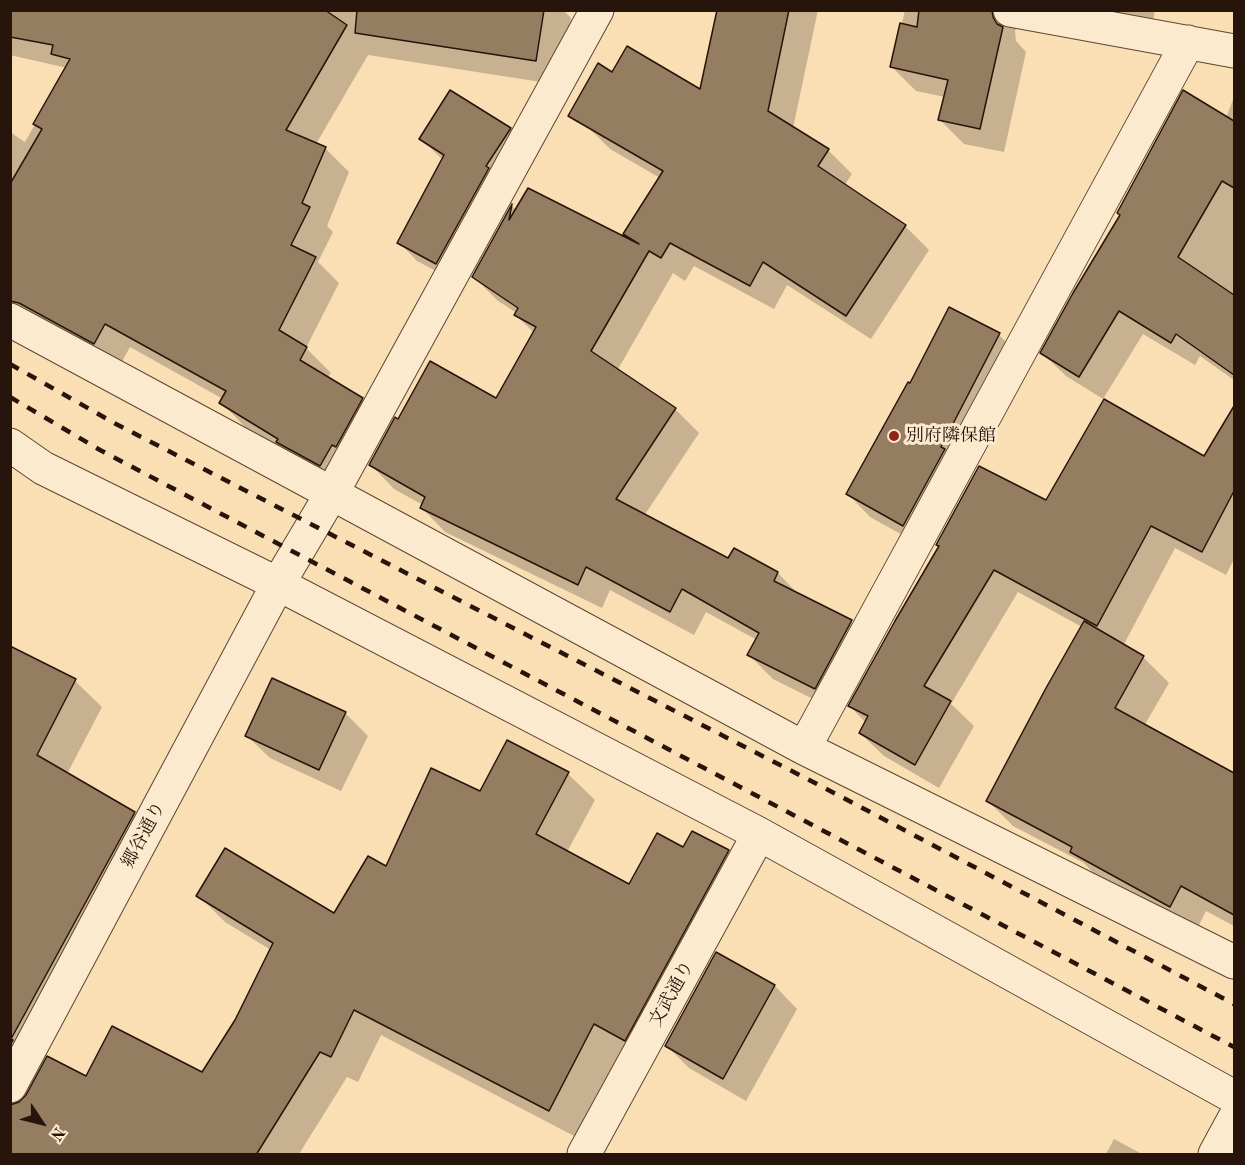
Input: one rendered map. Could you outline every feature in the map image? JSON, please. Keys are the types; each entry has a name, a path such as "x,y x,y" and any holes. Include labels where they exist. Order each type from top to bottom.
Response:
{"street":[{"name":"郷谷通り","path":"10,1086 278,584 332,493 597,10"},
{"path":"1010,10 1234,51"},
{"path":"804,748 1188,42"},
{"path":"10,320 804,748 1234,962"},
{"path":"10,445 43,468 278,584 759,834 1234,1097"},
{"name":"文武通り","path":"584,1155 759,834"},
{"path":"1215,1155 1234,1119"}],"building":[{"path":"10,10 325,10 347,25 286,130 326,147 302,203 310,207 291,245 316,257 279,330 307,347 300,360 363,398 336,447 332,445 320,466 276,442 278,439 219,403 226,391 105,324 94,344 19,303 10,301 10,184 42,129 33,124 70,59 51,54 53,45 10,37"},
{"path":"357,10 544,10 536,61 355,33"},
{"path":"717,10 789,10 768,111 829,149 818,166 906,225 846,316 763,262 750,286 670,243 661,258 649,251 591,351 676,408 616,499 728,558 734,548 778,572 774,581 852,620 815,689 747,655 759,633 682,589 670,612 586,567 578,585 420,508 425,497 369,465 395,417 398,419 430,361 496,398 536,327 514,315 518,308 472,277 512,204 509,220 528,188 639,244 623,234 663,171 568,116 598,63 612,72 627,46 700,89"},
{"path":"919,10 992,10 997,24 1003,27 980,129 938,120 948,80 890,67 900,23 917,27"},
{"path":"450,90 511,128 486,166 489,168 436,264 397,243 444,155 419,139"},
{"path":"1183,90 1234,121 1234,188 1222,181 1178,257 1234,295 1234,375 1176,334 1171,343 1119,311 1079,377 1040,353 1120,215 1117,213"},
{"path":"949,307 1000,333 941,447 945,449 903,526 846,494 908,382 910,383"},
{"path":"1104,399 1204,456 1234,406 1234,491 1202,552 1151,526 1097,626 994,570 924,686 951,701 915,765 859,733 868,716 848,706 939,546 936,545 979,466 1046,500"},
{"path":"1084,621 1144,656 1115,708 1234,773 1234,915 1181,886 1170,907 1070,852 1072,847 986,801"},
{"path":"10,646 76,679 37,755 135,812 11,1039 13,1040 10,1045"},
{"path":"272,678 346,712 319,770 245,736"},
{"path":"507,740 569,772 536,834 629,884 657,833 683,847 692,831 729,850 625,1041 594,1024 549,1111 354,1010 331,1057 320,1052 256,1155 10,1155 10,1105 19,1102 26,1095 47,1056 86,1076 112,1026 202,1072 235,1020 273,943 196,896 225,848 334,913 368,856 386,866 431,768 480,791"},
{"path":"716,952 775,985 723,1079 665,1046"}],"railway":[{"path":"10,364 116,424 817,784 1234,1004"},
{"path":"10,397 100,450 1234,1047"}],"place":[{"name":"別府隣保館","path":"894,436"}]}
